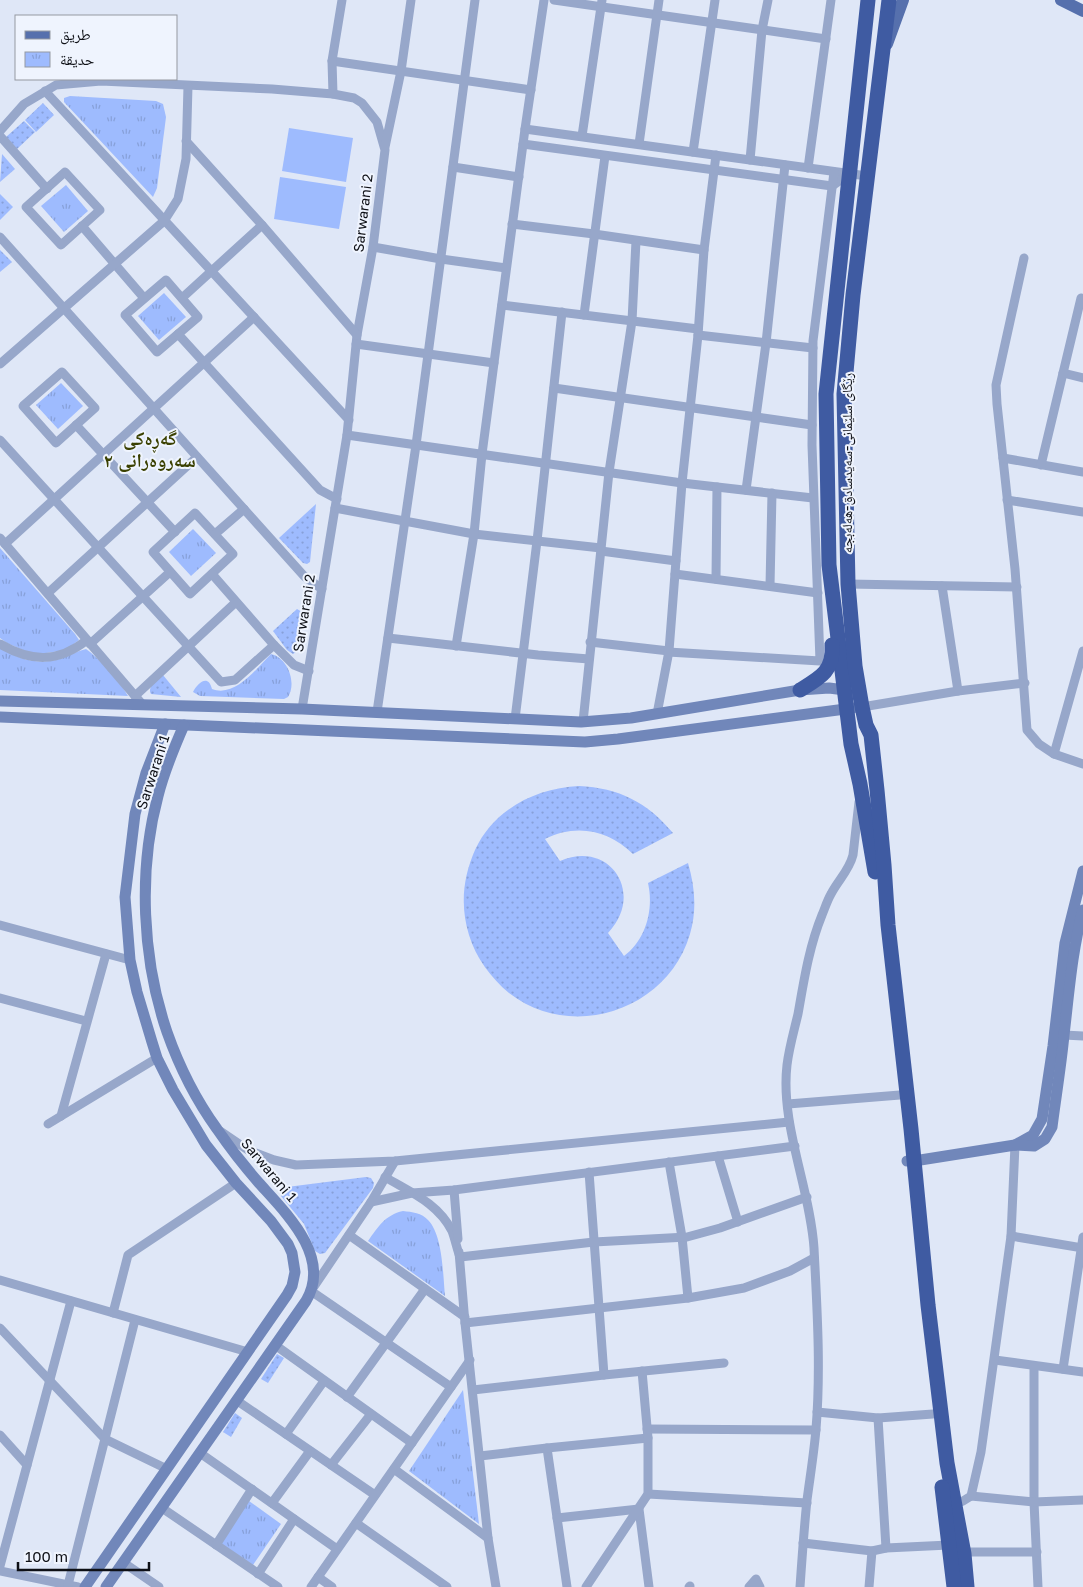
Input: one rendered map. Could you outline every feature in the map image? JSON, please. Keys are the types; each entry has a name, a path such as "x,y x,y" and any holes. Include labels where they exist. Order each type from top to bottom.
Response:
{"highway":[{"name":"رێگای سلێمانی-سەیدسادق-هەلەبجە","path":"859,707 844,690 829,565 826,394 868,0"},
{"name":"رێگای سلێمانی-سەیدسادق-هەلەبجە","path":"890,0 853,295 844,394 850,617 859,707 871,735 884,865 902,1087"},
{"path":"800,690 823,676 832,660 829,602 831,581"},
{"path":"859,707 851,744 874,859 902,1087 947,1463 949,1545 954,1587"},
{"path":"911,1161 934,1414 949,1506 963,1552 968,1587"}],"main road":[{"path":"883,56 903,0"},
{"path":"1061,0 1083,11"},
{"path":"0,701 138,700 583,722 631,718 800,690 829,688 844,690"},
{"path":"0,717 585,742 859,707"},
{"path":"485,737 487,718"},
{"path":"85,1587 287,1295 292,1286 295,1272 292,1254 281,1233 236,1183 206,1145 173,1090 157,1058 130,960 125,897 135,814 146,773 165,724"},
{"name":"Sarwarani 1","path":"106,1587 306,1300 314,1281 313,1267 308,1250 300,1234 290,1218 253,1176 216,1128 182,1068 161,1013 146,926 146,876 150,833 158,796 184,725"},
{"path":"1015,1145 1033,1135 1042,1119 1053,1046 1066,934 1083,871"},
{"path":"911,1161 1015,1145 1034,1146 1045,1139 1052,1126 1071,968 1080,932 1083,910"},
{"path":"145,1018 161,1013"},
{"path":"199,1423 213,1433"}],"street":[{"path":"333,94 332,60 342,0"},
{"path":"385,150 401,71 411,0"},
{"path":"377,712 416,445 475,0"},
{"path":"456,646 474,534 482,454 506,268 544,0"},
{"path":"554,0 602,3 657,15 826,39"},
{"path":"639,144 659,0"},
{"path":"693,152 715,0"},
{"path":"750,160 762,30 768,0"},
{"path":"808,168 831,0"},
{"path":"582,136 602,3"},
{"path":"332,60 531,90"},
{"name":"Sarwarani 2","path":"0,131 24,104 44,91 56,85 100,81 333,94 354,98 366,107 377,122 385,150 373,247 357,335 347,435 302,709"},
{"path":"0,364 164,220 178,199 186,159 188,86"},
{"path":"44,91 349,420"},
{"path":"525,129 867,176"},
{"path":"0,136 46,189"},
{"path":"186,141 357,335"},
{"path":"523,144 832,186 849,174"},
{"path":"657,714 669,652 682,482 698,332 704,250 716,155"},
{"path":"584,315 605,156"},
{"path":"746,490 766,342 785,165"},
{"path":"453,167 518,177"},
{"path":"65,172 100,210 82,226 61,245 26,207 65,172"},
{"path":"590,642 669,652 820,661 813,498 813,348 834,172"},
{"path":"512,224 704,250"},
{"path":"182,298 262,225"},
{"path":"82,226 144,298"},
{"path":"0,237 304,576 322,589"},
{"path":"583,722 609,472 632,321 636,240"},
{"path":"373,247 506,268"},
{"path":"1024,258 996,385 1017,587 1027,730 1038,744 1054,754 1083,764"},
{"path":"166,280 182,298 198,317 157,352 125,315 166,280"},
{"path":"1040,465 1081,302"},
{"path":"502,305 632,321 813,348"},
{"path":"516,719 538,542 562,312"},
{"path":"236,602 138,700 2,541 54,499 254,317"},
{"path":"178,334 320,490 336,504 405,521 474,534 676,561"},
{"path":"356,344 494,364"},
{"path":"62,372 95,408 76,425 56,443 24,406 62,372"},
{"path":"1063,373 1083,378"},
{"path":"554,388 812,425"},
{"path":"76,425 175,532"},
{"path":"347,435 717,487 813,498"},
{"path":"0,440 221,682 235,680 274,645"},
{"path":"48,593 197,457"},
{"path":"1003,458 1083,472"},
{"path":"716,579 717,487"},
{"path":"770,586 772,493"},
{"path":"1007,500 1083,512"},
{"path":"214,534 244,509"},
{"path":"195,513 233,554 190,594 153,552 175,532 195,513"},
{"path":"0,644 20,654 39,658 74,650 88,642 170,572"},
{"path":"212,574 274,645 294,665 308,671"},
{"path":"675,574 818,593"},
{"path":"848,584 1017,587"},
{"path":"942,586 958,691"},
{"path":"388,638 589,659"},
{"path":"1054,754 1083,651"},
{"path":"859,707 958,691 1025,683"},
{"path":"800,1587 807,1503 816,1430 819,1350 814,1247 807,1197 789,1122 785,1081 805,972 821,917 831,894 846,874 854,855 860,784"},
{"path":"0,926 130,960"},
{"path":"62,1116 106,954"},
{"path":"0,998 86,1022"},
{"path":"1064,1035 1083,1036"},
{"path":"48,1124 157,1058"},
{"path":"788,1104 902,1087"},
{"path":"216,1128 248,1150 296,1166 395,1161 789,1122"},
{"path":"971,1496 981,1452 1011,1236 1015,1145"},
{"path":"371,1202 412,1194 795,1146"},
{"path":"718,1156 738,1222"},
{"path":"395,1161 371,1202 311,1291 451,1387"},
{"path":"669,1162 682,1237 688,1298"},
{"path":"589,1172 604,1375"},
{"path":"385,1177 431,1204 442,1215 452,1232 460,1257"},
{"path":"113,1313 128,1255 236,1183"},
{"path":"454,1190 465,1320 488,1538 496,1587"},
{"path":"460,1257 594,1242 682,1237 720,1228 807,1197"},
{"path":"349,1235 465,1320 688,1298 744,1288 790,1272 814,1258"},
{"path":"1011,1236 1082,1247"},
{"path":"1063,1370 1083,1237"},
{"path":"0,1280 248,1352"},
{"path":"347,1397 425,1289"},
{"path":"0,1566 3,1538 27,1465 71,1301"},
{"path":"0,1571 73,1586 105,1438 136,1320"},
{"path":"0,1328 105,1438 167,1469"},
{"path":"275,1345 412,1443"},
{"path":"311,1587 470,1360"},
{"path":"995,1360 1083,1372"},
{"path":"473,1390 724,1363"},
{"path":"1034,1366 1034,1502 1038,1587"},
{"path":"586,1587 648,1494 648,1434 642,1371"},
{"path":"286,1434 324,1381"},
{"path":"236,1400 375,1495"},
{"path":"817,1412 878,1418 934,1414"},
{"path":"331,1465 371,1414"},
{"path":"878,1418 886,1548"},
{"path":"480,1456 648,1434 816,1430"},
{"path":"0,1435 27,1465"},
{"path":"547,1448 567,1587"},
{"path":"272,1504 310,1450"},
{"path":"200,1453 338,1549"},
{"path":"394,1469 488,1538"},
{"path":"216,1544 252,1489"},
{"path":"648,1494 807,1503"},
{"path":"949,1506 964,1501 971,1496 1034,1502 1083,1500"},
{"path":"162,1508 278,1587"},
{"path":"557,1518 639,1510"},
{"path":"639,1510 649,1587"},
{"path":"258,1574 294,1519"},
{"path":"356,1523 447,1587"},
{"path":"803,1543 872,1551 886,1548 949,1545"},
{"path":"869,1587 872,1551"},
{"path":"963,1552 1037,1552"},
{"path":"124,1563 159,1587"},
{"path":"318,1577 332,1587"},
{"path":"749,1587 756,1579 760,1587"}],"green space":[{"path":"70,96 156,101 163,104 166,117 157,188 153,197 64,102 64,98"},
{"path":"43,103 54,115 36,132 25,120"},
{"path":"24,121 35,132 17,149 6,137"},
{"path":"289,128 353,138 346,182 282,171"},
{"path":"2,154 15,169 0,182"},
{"path":"280,177 346,187 339,229 274,219"},
{"path":"66,185 88,211 64,232 41,206"},
{"path":"0,194 13,207 0,220"},
{"path":"0,250 12,262 0,272"},
{"path":"164,293 186,317 159,340 138,316"},
{"path":"61,383 83,406 58,429 36,405"},
{"path":"316,504 310,562 307,564 303,563 279,538"},
{"path":"193,529 216,553 191,576 169,552"},
{"path":"0,548 79,640 66,650 40,654 25,651 0,638"},
{"path":"297,609 302,612 296,652 293,654 287,650 273,631"},
{"path":"0,647 14,655 36,661 52,661 86,649 109,671 128,696 0,690"},
{"path":"271,654 282,660 291,678 291,691 288,697 284,699 200,696 193,692 200,683 205,681 210,684 212,689 221,691 237,686 252,674"},
{"path":"163,675 181,697 151,694 151,686"},
{"path":"579,786 607,790 631,799 653,813 673,833 633,854 613,839 592,831 568,831 545,839 560,861 578,856 594,857 607,864 617,874 622,887 623,902 619,918 608,933 624,956 638,942 643,933 650,903 648,883 688,863 694,899 694,916 690,934 678,960 661,982 640,999 615,1010 588,1016 561,1015 534,1008 509,993 490,974 476,952 469,935 464,913 465,881 471,860 483,836 493,823 518,803 532,796 547,791"},
{"path":"366,1177 371,1178 374,1183 373,1188 325,1253 320,1254 315,1251 304,1224 281,1196 281,1192 287,1187"},
{"path":"403,1211 423,1216 428,1220 437,1235 445,1296 368,1241 379,1226 391,1215"},
{"path":"277,1354 284,1358 268,1383 261,1379"},
{"path":"463,1390 479,1524 409,1471"},
{"path":"235,1413 242,1418 231,1437 223,1432"},
{"path":"249,1501 281,1524 253,1565 220,1543"}],"district":[{"name":"گەڕەکی سەروەرانی ٢","path":"150,449"}]}
